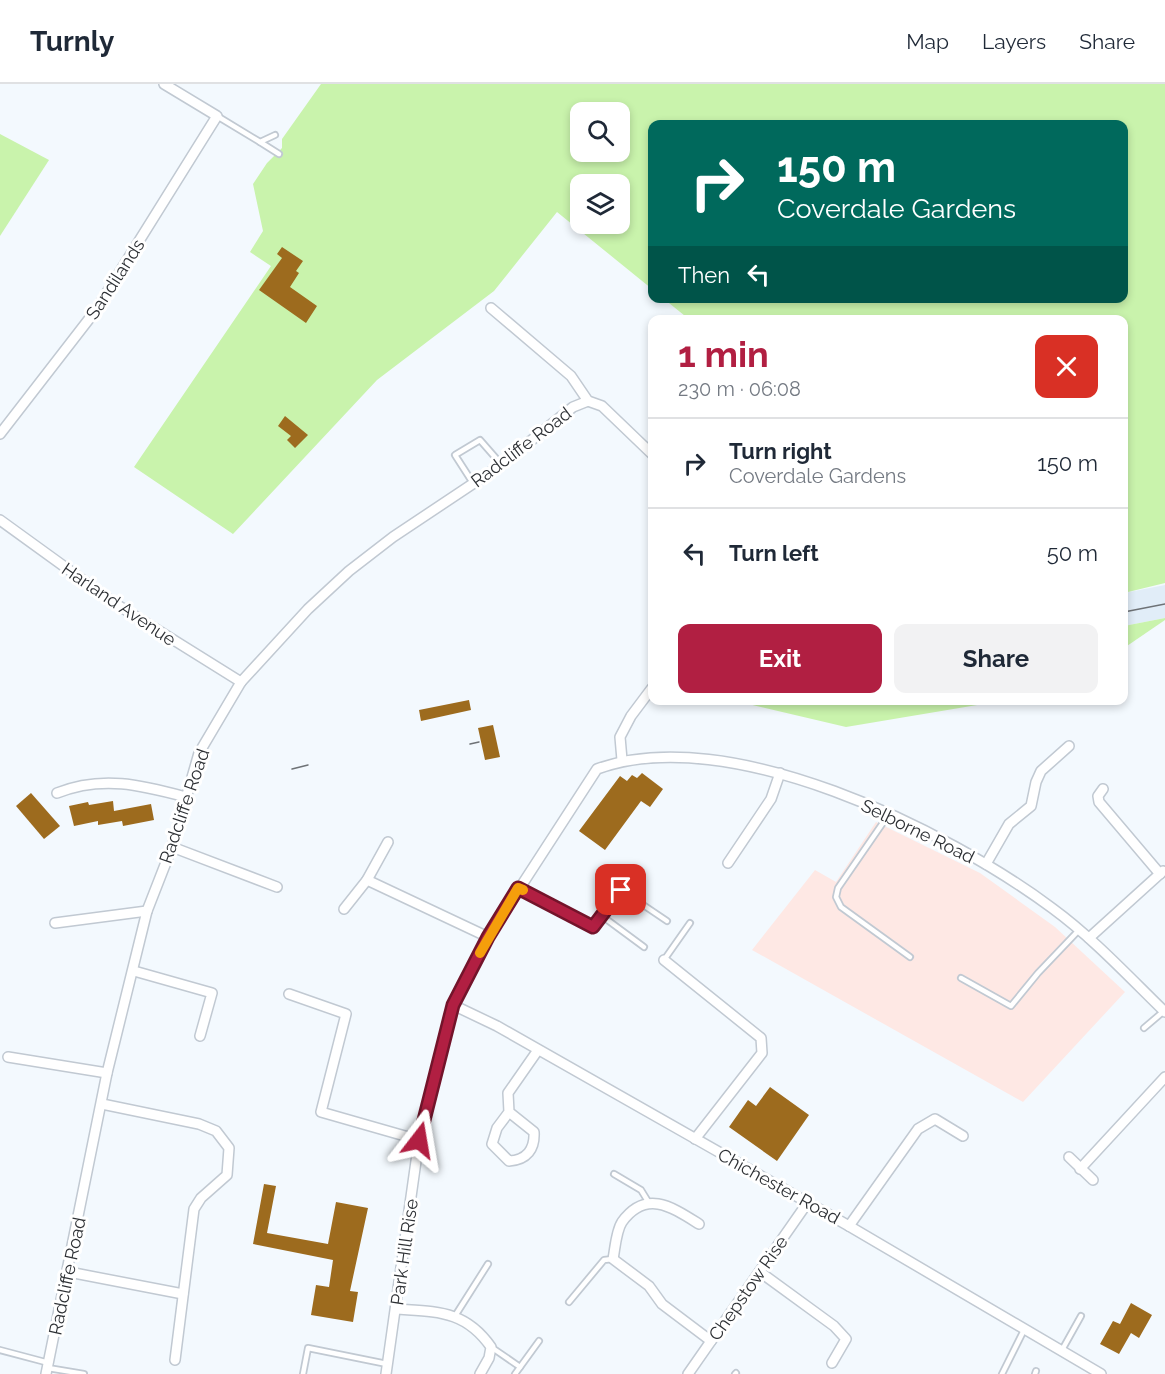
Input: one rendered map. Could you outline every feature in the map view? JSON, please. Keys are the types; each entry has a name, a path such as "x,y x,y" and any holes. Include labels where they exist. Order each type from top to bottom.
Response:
{"street":[{"path":"164,84 217,116"},
{"name":"Sandilands","path":"0,434 96,310 217,116"},
{"path":"491,308 571,376 588,401 602,406 648,450"},
{"name":"Radcliffe Road","path":"48,1368 107,1073 147,911 172,846 199,753 241,682 308,609 349,571 393,537 501,464 566,412 588,401"},
{"name":"Harland Avenue","path":"0,520 21,538 116,604 241,682"},
{"path":"622,760 620,737 631,716 648,693"},
{"path":"986,864 1009,824 1031,806 1041,771 1069,746"},
{"name":"Selborne Road","path":"622,760 692,758 753,766 780,773 889,814 986,864 1021,886 1089,938 1164,1012"},
{"name":"Park Hill Rise","path":"386,1369 419,1140 453,1005 488,937 589,779 597,770 622,760"},
{"path":"728,863 771,799 780,773"},
{"path":"57,793 81,783 139,784 186,797"},
{"path":"1089,938 1163,872 1099,802 1098,796 1103,789"},
{"path":"344,909 367,880 388,842"},
{"path":"172,846 277,887"},
{"path":"367,880 488,937"},
{"path":"55,923 147,911"},
{"path":"663,960 761,1038 762,1053 694,1139"},
{"path":"134,971 212,993 200,1036"},
{"path":"289,994 346,1014 321,1112 419,1140"},
{"name":"Chichester Road","path":"453,1005 497,1026 808,1202 1101,1374"},
{"path":"509,1112 534,1132 535,1144 528,1154 518,1161 509,1161 492,1144 497,1128 509,1112 508,1093 538,1050"},
{"path":"8,1057 107,1073"},
{"path":"1080,1169 1165,1077"},
{"path":"102,1104 199,1124 216,1131 229,1148 227,1175 201,1198 194,1209 175,1360"},
{"path":"849,1226 918,1129 935,1119 963,1136"},
{"path":"1069,1157 1093,1180"},
{"name":"Chepstow Rise","path":"688,1374 808,1202"},
{"path":"699,1224 671,1206 649,1203 639,1207 621,1223 613,1259 650,1286 662,1304 711,1341"},
{"path":"69,1272 183,1294"},
{"path":"760,1272 834,1326 846,1339 832,1363"},
{"path":"396,1309 455,1316 476,1330 491,1347 489,1358 480,1374"}],"lane":[{"path":"217,116 279,154"},
{"path":"260,142 275,135"},
{"path":"473,483 455,455 471,443 480,440 501,464"},
{"path":"889,814 838,888 836,897 841,907 910,957"},
{"path":"518,888 593,927 621,890 667,921"},
{"path":"602,916 644,946"},
{"path":"663,960 690,922"},
{"path":"961,978 1011,1006 1020,999 1038,973 1079,930"},
{"path":"1144,1028 1164,1012"},
{"path":"614,1174 641,1190 649,1203"},
{"path":"569,1302 603,1260 613,1259"},
{"path":"455,1316 488,1264"},
{"path":"1061,1351 1081,1316"},
{"path":"1002,1374 1024,1330"},
{"path":"515,1374 539,1341"},
{"path":"491,1347 520,1367"},
{"path":"303,1374 308,1348 386,1369"},
{"path":"0,1350 48,1368 84,1374"}],"shaded area":[{"path":"1165,585 1165,618 1128,625 1128,592"},
{"path":"876,822 980,873 1055,927 1125,992 1023,1102 752,950 815,870 836,882"}],"green space":[{"path":"321,84 1165,84 1165,583 1128,592 1128,315 684,315 669,303 1128,303 1128,120 648,120 648,286 584,234 630,234 630,174 570,174 570,223 557,212 494,291 377,380 233,534 134,467 271,266 250,252 263,231 253,184 267,163 282,148 282,139"},
{"path":"0,134 49,160 0,236"},
{"path":"1165,618 1128,645 1128,625"},
{"path":"752,705 977,705 846,727"}],"building":[{"path":"282,247 303,261 290,287 317,306 306,323 259,290 282,258 277,254"},
{"path":"285,416 308,435 295,448 287,440 291,436 278,426"},
{"path":"469,700 471,710 421,721 419,710"},
{"path":"493,725 500,757 485,760 478,728"},
{"path":"642,773 663,789 650,807 641,801 605,850 579,831 620,776 627,781 632,775 637,778"},
{"path":"31,793 60,826 44,839 16,806"},
{"path":"113,801 114,811 151,804 154,820 123,826 122,821 98,825 98,821 74,826 69,806 88,802 89,805"},
{"path":"770,1087 809,1115 777,1161 729,1127 748,1100 756,1106"},
{"path":"264,1184 276,1186 267,1233 328,1244 336,1202 368,1208 350,1291 358,1292 353,1322 311,1315 316,1285 329,1287 333,1260 253,1244"},
{"path":"1131,1303 1152,1315 1139,1338 1131,1333 1119,1354 1100,1344 1113,1321 1120,1324"}],"tram line":[{"path":"1128,611 1165,604"},
{"path":"470,744 479,742"},
{"path":"292,769 308,765"}],"slow traffic":[{"path":"480,953 518,888 523,890"}],"route":[{"path":"419,1140 453,1005 488,937 518,888 593,927 621,890"}]}
